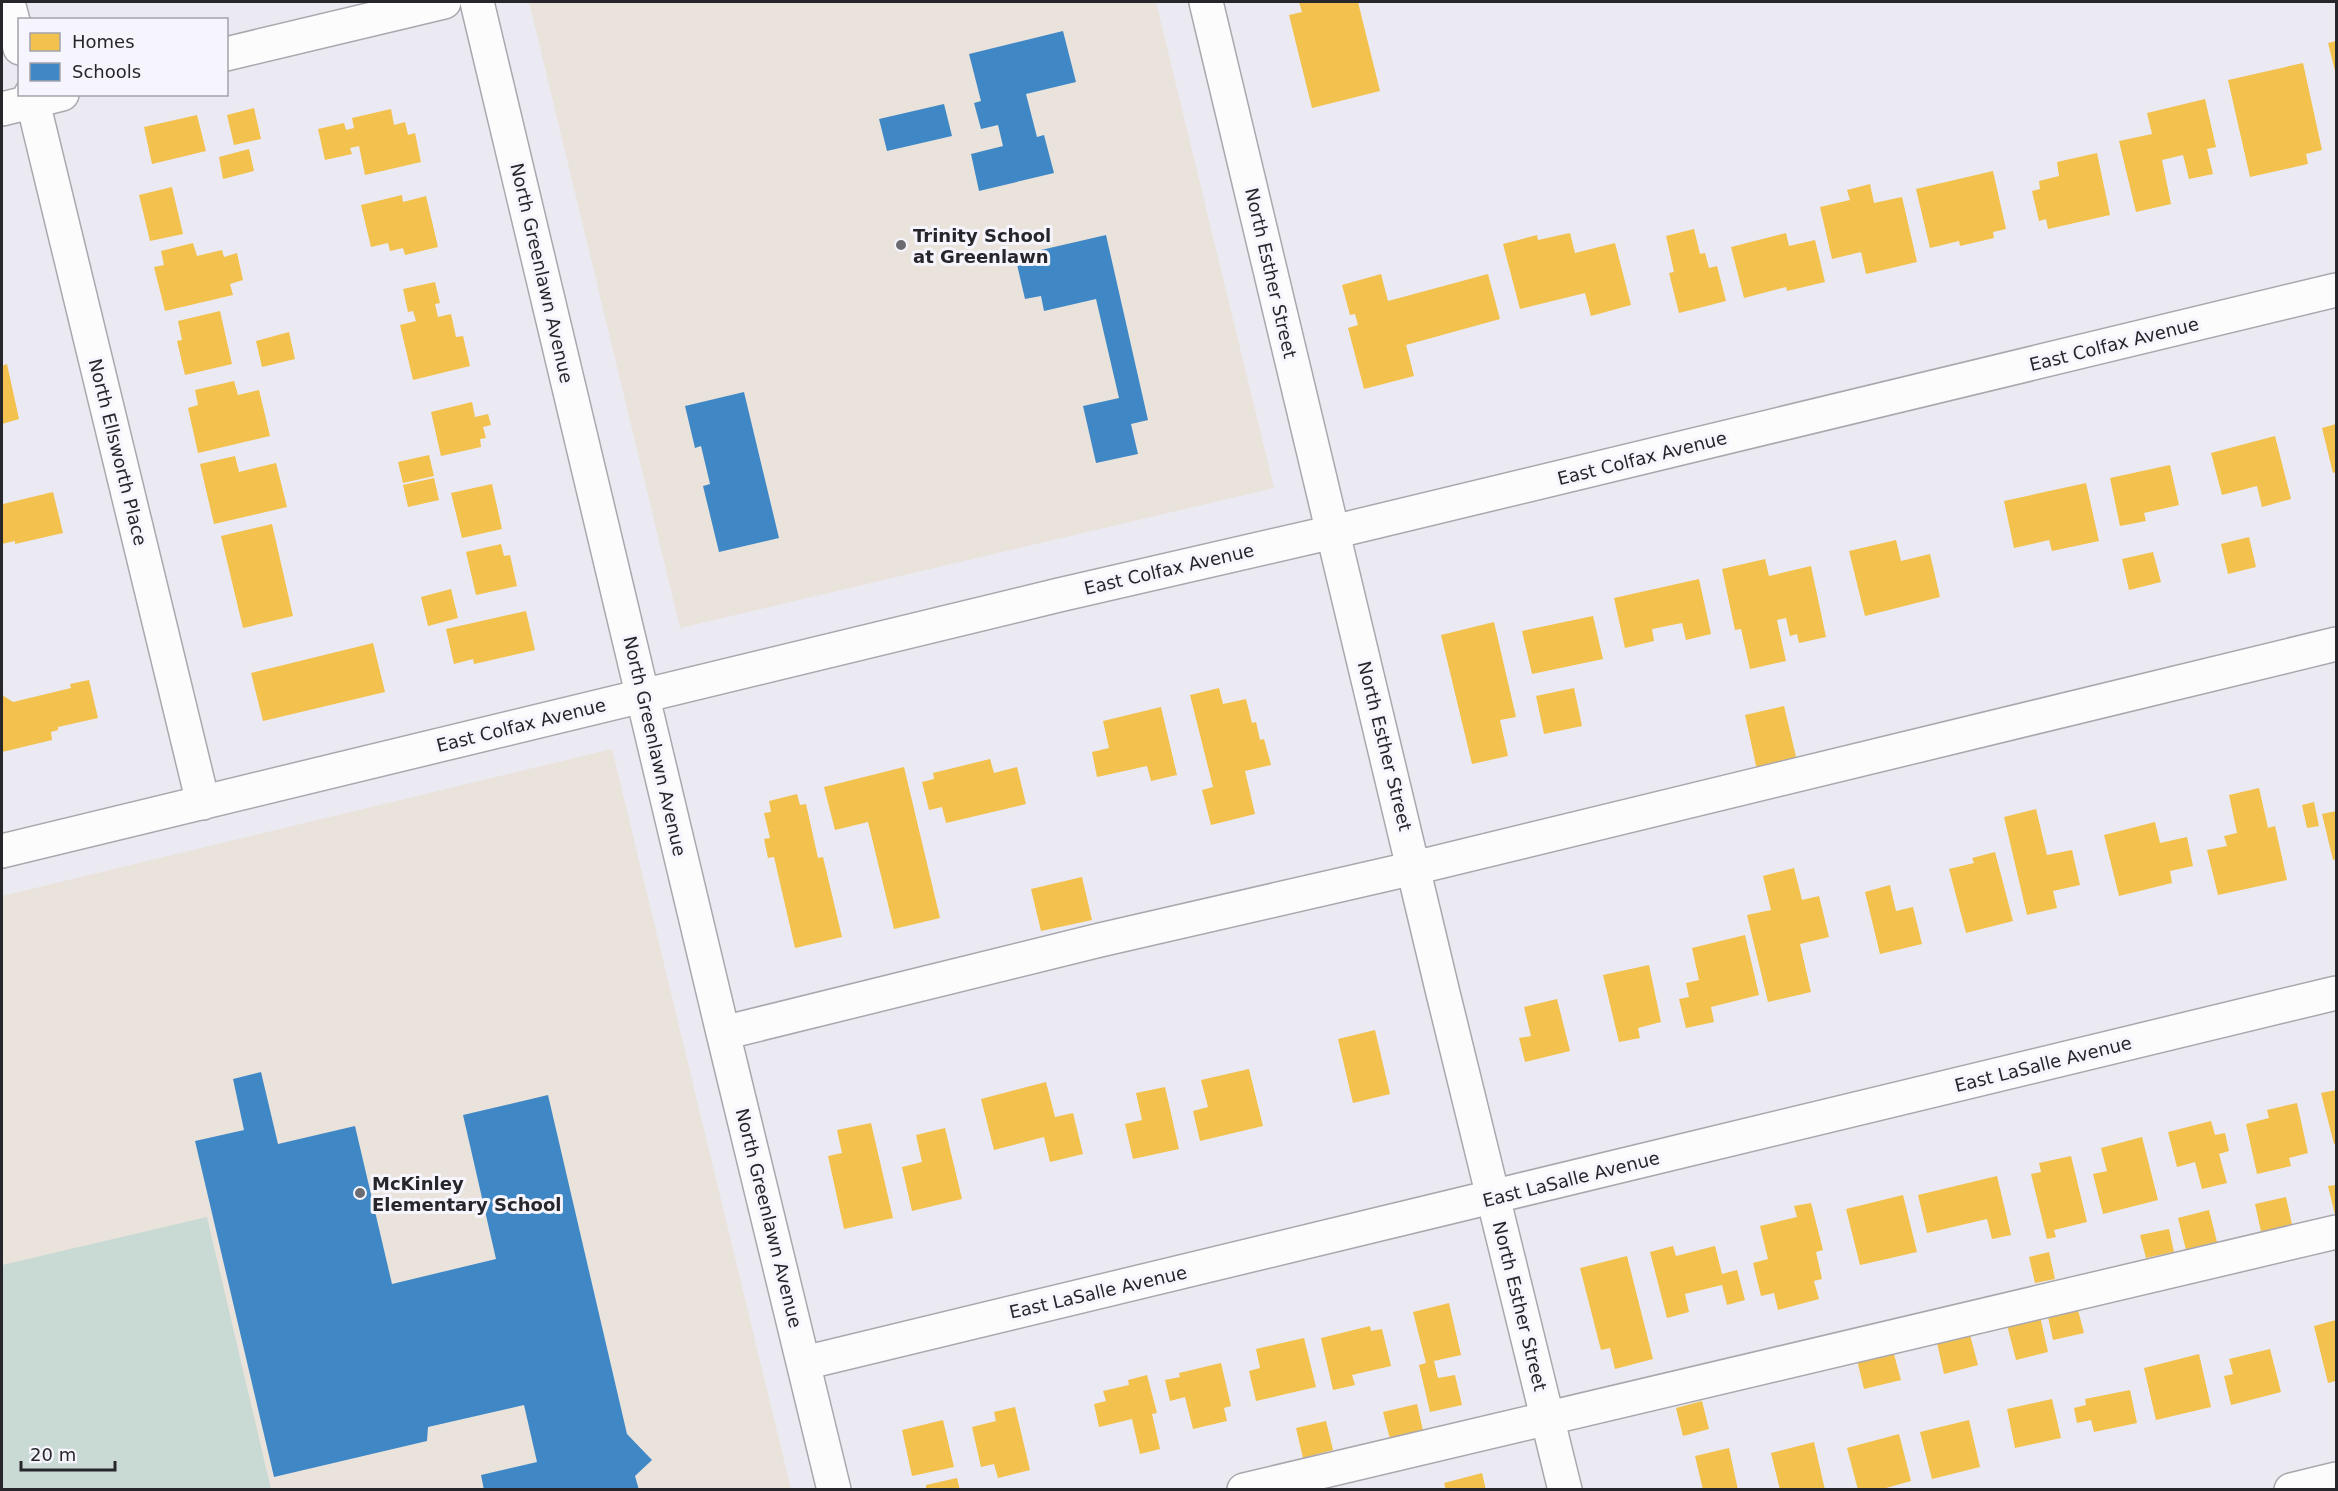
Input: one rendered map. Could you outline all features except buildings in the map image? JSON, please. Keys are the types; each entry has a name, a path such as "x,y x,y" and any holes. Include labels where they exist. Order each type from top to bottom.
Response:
{"street":[{"path":"8,2 18,40"},
{"path":"228,54 444,2"},
{"name":"North Greenlawn Avenue","path":"477,2 834,1490"},
{"name":"North Esther Street","path":"1206,2 1565,1490"},
{"name":"North Ellsworth Place","path":"32,100 203,803"},
{"name":"East Colfax Avenue","path":"2,851 1059,595 1333,532 2337,291"},
{"path":"723,1033 1101,940 1414,868 2337,644"},
{"name":"East LaSalle Avenue","path":"804,1362 2337,993"},
{"path":"1244,1490 2337,1232"},
{"path":"2291,1490 2337,1479"}],"shaded area":[{"name":"Trinity School at Greenlawn","path":"529,2 1156,2 1274,488 680,628"},
{"name":"McKinley Elementary School","path":"612,749 791,1489 2,1489 2,896"},
{"path":"207,1217 271,1489 2,1489 2,1265"}],"place":[{"name":"Trinity School at Greenlawn","path":"901,245"},
{"name":"McKinley Elementary School","path":"360,1193"}]}
